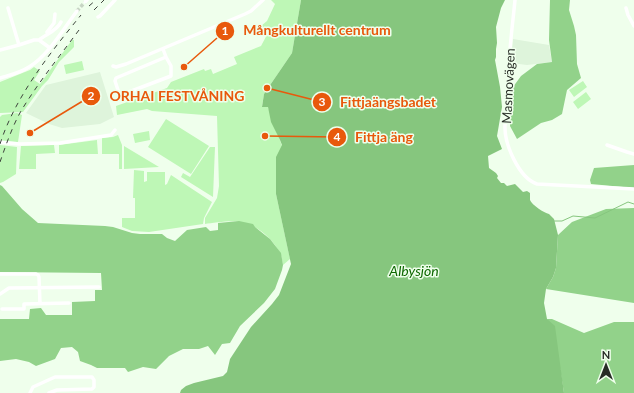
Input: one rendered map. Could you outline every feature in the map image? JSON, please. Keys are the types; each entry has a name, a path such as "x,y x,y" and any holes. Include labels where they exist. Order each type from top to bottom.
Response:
{"street":[{"path":"98,17 115,0"},
{"path":"113,66 116,67 126,64 245,14 251,11 263,0"},
{"name":"Masmovägen","path":"515,0 509,64 510,94 505,126 510,151 516,163 531,182 538,184 634,189"},
{"path":"8,8 19,45"},
{"path":"626,8 634,26"},
{"path":"0,78 29,68 38,61 50,48 77,11"},
{"path":"45,35 54,23 55,14"},
{"path":"0,50 34,40 39,40 56,28 61,22"},
{"path":"39,40 50,48"},
{"path":"164,49 171,66 171,76 121,95 115,81 116,78 166,57"},
{"path":"0,142 19,144 60,143 111,135 115,130"},
{"path":"607,145 634,154"},
{"path":"0,274 38,275 40,304"},
{"path":"0,294 9,288 99,287"},
{"path":"2,309 24,309 24,304 69,303"},
{"path":"30,393 33,387 55,377 92,377 94,380 93,388 81,391 57,390 49,393"}],"shaded area":[{"path":"271,0 301,0 292,53 264,94 262,106 268,107 282,146 276,194 290,259 283,265 281,254 277,247 268,237 257,229 245,223 236,221 205,224 205,218 217,198 219,186 217,116 152,111 147,109 117,115 116,106 167,88 171,82 204,69 205,71 211,69 213,74 237,64 234,57 261,46 269,31 261,26 267,21 275,4"},
{"path":"550,0 570,0 569,10 576,35 577,64 581,78 567,90 562,114 552,120 541,123 517,139 510,126 513,87 521,76 537,64 552,62 549,40"},
{"path":"513,39 549,45 552,62 527,65 511,63"},
{"path":"72,40 74,40 74,47 59,62 48,80 23,112 0,113 0,82 34,67 40,71 34,80 40,84"},
{"path":"82,61 84,70 66,74 64,65"},
{"path":"100,72 114,117 100,124 62,128 49,124 26,113 46,85"},
{"path":"583,81 587,87 574,97 569,90"},
{"path":"586,92 591,99 578,109 573,102"},
{"path":"17,113 22,115 18,142 0,141 0,117 2,115"},
{"path":"166,119 209,146 191,174 148,147"},
{"path":"149,131 150,140 135,143 133,134"},
{"path":"118,135 122,145 122,169 119,169 119,154 102,154 102,138"},
{"path":"97,140 98,154 59,154 59,145"},
{"path":"0,145 17,147 16,174 0,183"},
{"path":"54,145 55,153 36,154 36,169 19,169 21,146"},
{"path":"124,146 159,167 124,169"},
{"path":"210,147 215,147 213,197 181,177 183,173 190,177"},
{"path":"634,165 634,188 591,184 590,180 594,168"},
{"path":"134,170 144,171 144,182 147,181 147,172 165,172 165,185 167,184 171,175 212,202 204,218 203,224 149,232 132,231 122,227 122,218 135,218 135,198 133,198"},
{"path":"0,185 22,209 38,223 113,227 132,233 162,234 175,241 187,230 206,227 210,231 218,230 218,223 239,221 253,224 270,239 281,253 283,265 282,270 275,289 264,303 240,326 230,343 222,344 215,355 208,346 199,349 183,349 169,356 156,369 143,367 128,372 125,368 97,368 80,361 78,352 72,347 61,348 55,359 36,366 29,362 16,359 0,361 0,319 29,319 30,309 41,308 46,315 72,315 72,302 95,301 95,290 102,290 101,273 0,272"},
{"path":"634,208 634,303 546,289 556,268 558,235 572,222 606,209"},
{"path":"547,319 552,319 584,333 614,322 634,322 634,393 564,393 559,362"}],"water":[{"name":"Albysjön","path":"301,0 505,0 501,8 496,27 497,43 495,60 502,107 497,136 502,149 488,156 489,168 496,173 498,176 497,178 501,183 504,183 507,186 515,184 523,192 527,191 530,193 530,200 533,204 554,219 558,235 556,268 546,289 544,303 547,319 555,326 564,393 180,393 186,386 223,376 227,372 230,359 251,327 279,295 291,264 276,194 276,157 282,145 271,122 268,107 262,107 264,94 292,53"}],"waterway":[{"path":"554,221 562,221 573,216 595,218 628,202 634,204"}],"tunnel":[{"path":"77,11 85,2"}],"railway":[{"path":"89,6 96,0"},
{"path":"94,10 104,0"},
{"path":"0,144 15,109 34,76 81,15"},
{"path":"0,162 21,111 79,30"}],"place":[{"name":"Mångkulturellt centrum","path":"184,67"},
{"name":"Fittjaängsbadet","path":"267,88"},
{"name":"ORHAI FESTVÅNING","path":"30,133"},
{"name":"Fittja äng","path":"265,136"}]}
